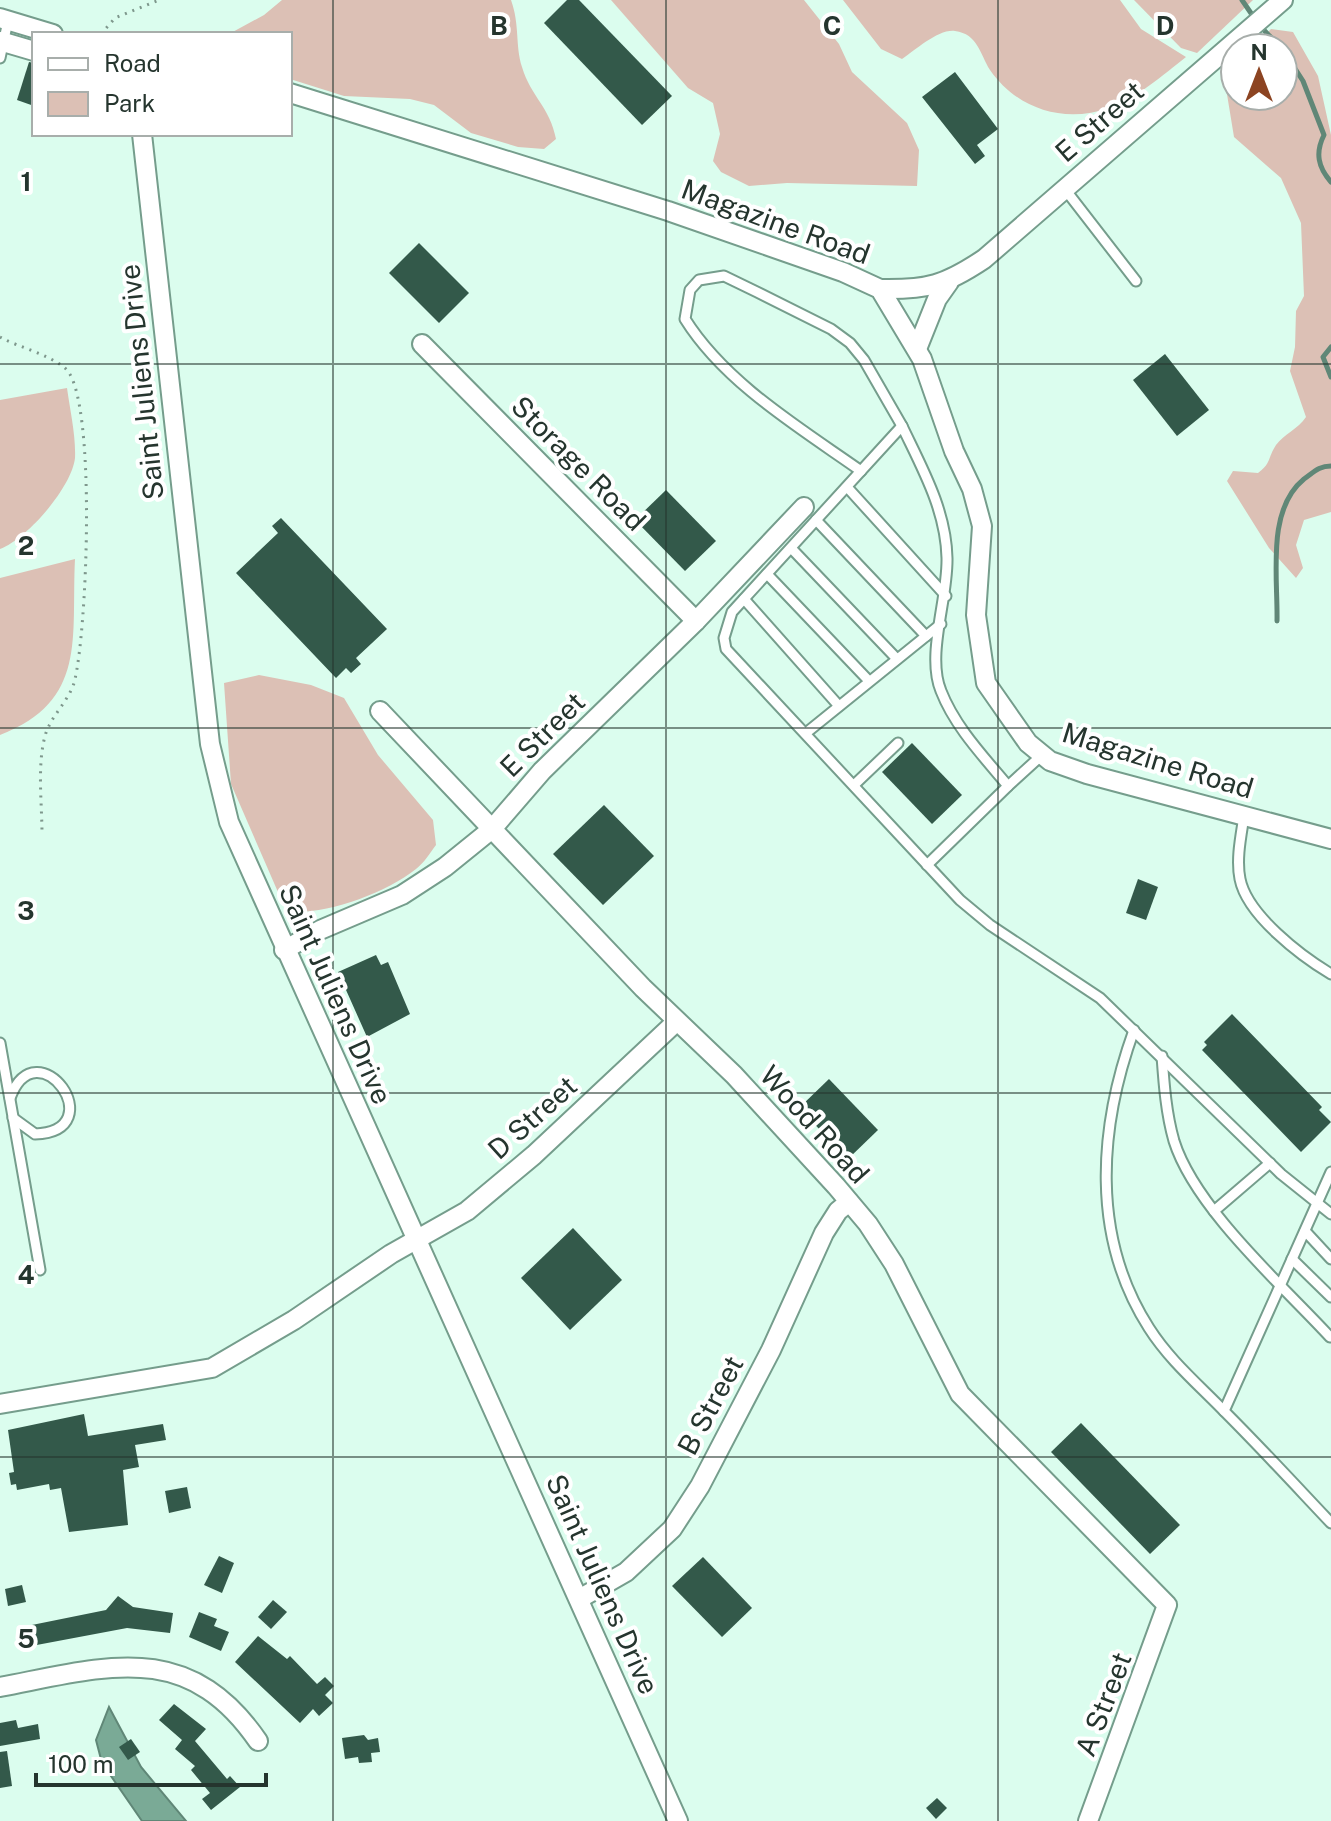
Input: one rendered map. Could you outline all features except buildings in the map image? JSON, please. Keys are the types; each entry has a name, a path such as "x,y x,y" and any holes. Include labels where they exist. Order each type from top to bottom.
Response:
{"street":[{"name":"E Street","path":"880,289 920,290 949,282 984,259 1283,0"},
{"path":"4,20 46,32"},
{"path":"1,47 32,51"},
{"name":"Magazine Road","path":"292,94 668,211 843,272 880,289 917,349 972,489 982,526 976,615 986,683 1028,743 1050,761 1087,774 1331,839"},
{"name":"Saint Juliens Drive","path":"142,136 210,744 229,822 678,1821"},
{"name":"E Street","path":"917,349 937,299 949,282"},
{"name":"Storage Road","path":"422,344 696,621"},
{"name":"E Street","path":"284,950 320,930 402,895 445,867 492,829 542,771 810,514"},
{"name":"Wood Road","path":"380,711 676,1022 734,1075 849,1202 894,1264 960,1394 1167,1605"},
{"name":"D Street","path":"0,1404 212,1368 294,1320 391,1254 418,1242 467,1211 534,1155 676,1022"},
{"name":"B Street","path":"579,1599 626,1572 672,1529 700,1486 771,1350 824,1233 838,1211 849,1202"},
{"name":"A Street","path":"1088,1821 1167,1605"},
{"path":"0,1687 108,1667 153,1667 175,1672 217,1694 244,1720 258,1741"}],"lane":[{"path":"1,47 4,20"},
{"path":"1064,188 1136,281"},
{"path":"861,471 742,382 696,337 685,319 690,290 699,280 724,276 831,329 864,360 902,426 941,516 947,554 946,596 935,663 941,692 970,739 1008,786"},
{"path":"902,426 847,487 810,514 791,548 744,599 726,626 726,649 927,865 990,925 1100,998 1270,1163 1331,1214"},
{"path":"847,487 946,596"},
{"path":"810,514 926,636"},
{"path":"791,548 897,659"},
{"path":"767,574 869,681"},
{"path":"744,599 839,706"},
{"path":"806,733 941,624"},
{"path":"854,785 898,743"},
{"path":"927,865 1042,755"},
{"path":"1244,816 1239,855 1245,893 1289,944 1331,974"},
{"path":"1134,1030 1119,1072 1108,1122 1106,1200 1111,1236 1124,1279 1147,1326 1171,1358 1331,1523"},
{"path":"0,1043 40,1270"},
{"path":"1162,1056 1166,1101 1175,1143 1214,1211 1330,1337"},
{"path":"10,1098 19,1082 36,1074 56,1079 68,1094 68,1115 54,1130 35,1134 13,1118"},
{"path":"1214,1211 1270,1163"},
{"path":"1224,1411 1331,1172"},
{"path":"1305,1231 1331,1259"},
{"path":"1292,1259 1331,1297"}],"path":[{"path":"103,32 115,18 159,0"},
{"path":"0,337 67,370 74,381 80,416 86,496 81,639 73,685 45,735 42,834"}],"green space":[{"path":"282,0 511,0 522,67 549,118 556,139 544,149 518,147 471,133 434,105 410,99 344,96 292,80 292,32 233,32 264,15"},
{"path":"611,0 804,0 839,44 852,72 907,123 919,150 917,186 787,183 749,186 721,172 713,161 720,134 713,103 688,88"},
{"path":"843,0 1120,0 1141,29 1186,57 1149,86 1119,104 1092,113 1059,113 1043,110 1014,95 990,70 969,36 955,31 942,33 902,59 881,49"},
{"path":"1134,0 1253,0 1197,53 1181,48"},
{"path":"1299,43 1318,76 1331,135 1331,512 1304,520 1296,545 1303,568 1296,578 1269,548 1227,481 1233,471 1258,473 1262,470 1276,445 1306,417 1290,371 1295,347 1296,311 1304,296 1301,223 1281,178 1234,137 1230,112 1299,112"},
{"path":"67,388 75,441 72,470 46,511 23,535 0,549 0,400"},
{"path":"75,559 73,640 61,685 48,704 28,721 0,735 0,578"},
{"path":"259,675 311,685 344,698 378,755 433,820 436,845 416,869 375,893 327,909 297,912 281,899 231,784 224,683"}],"shaded area":[{"path":"109,1707 141,1767 186,1821 142,1821 102,1763 96,1740"}],"waterway":[{"path":"1242,0 1255,19"},
{"path":"1261,27 1266,32"},
{"path":"1299,75 1324,135 1319,160 1331,182"},
{"path":"1331,347 1323,357 1331,377"},
{"path":"1277,621 1277,545 1284,508 1292,492 1304,479 1320,468 1331,466"}]}
